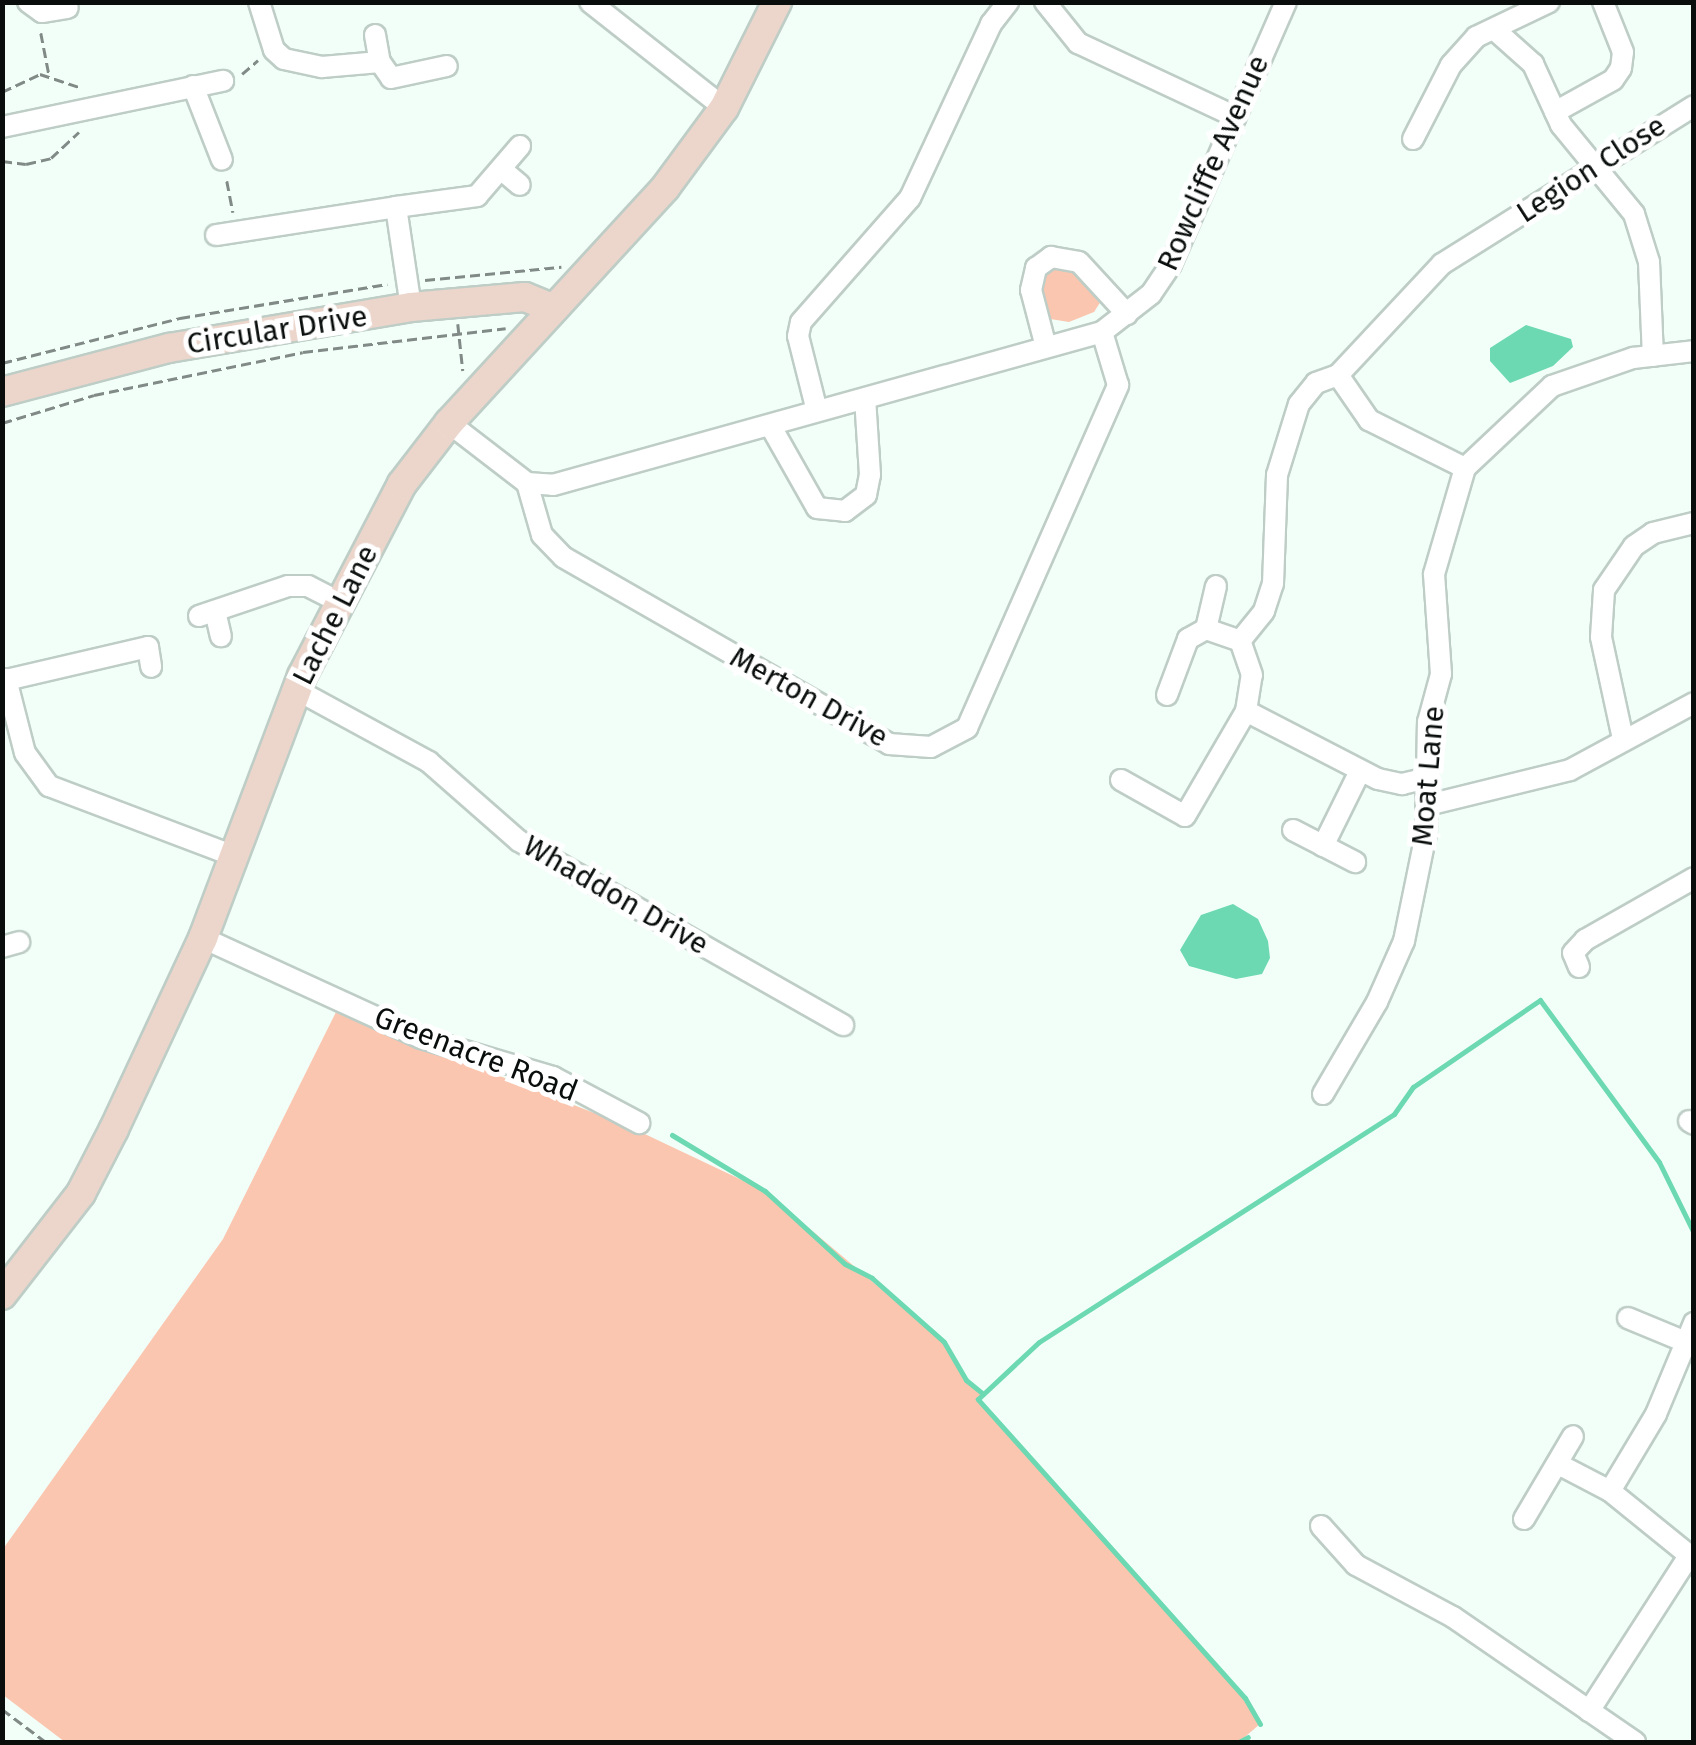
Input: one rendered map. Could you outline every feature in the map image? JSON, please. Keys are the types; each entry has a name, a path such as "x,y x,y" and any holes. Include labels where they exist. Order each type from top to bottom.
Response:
{"street":[{"path":"259,2 274,50 284,59 322,66 380,62"},
{"path":"590,2 724,108"},
{"name":"Lache Lane","path":"2,1295 11,1268 81,1193 203,938 297,690 402,484 449,423 665,188 724,108 776,2"},
{"path":"817,411 798,336 802,322 910,198 991,24 1008,2"},
{"path":"1045,2 1078,43 1236,117"},
{"name":"Rowcliffe Avenue","path":"526,484 553,485 1102,332 1128,314 1171,264 1286,2"},
{"path":"1413,139 1451,65 1476,38 1549,2"},
{"path":"1556,112 1613,80 1622,68 1624,52 1603,2"},
{"path":"1496,31 1533,64 1556,112 1596,169 1623,196 1645,237 1653,356"},
{"path":"375,35 380,62 391,78 447,66"},
{"path":"2,127 223,81"},
{"path":"193,86 222,160"},
{"name":"Legion Close","path":"1240,642 1264,611 1273,584 1273,499 1284,444 1316,383 1338,376 1442,264 1596,169 1617,149 1694,106"},
{"path":"226,233 477,196 520,146"},
{"path":"502,170 520,185"},
{"path":"396,208 412,307"},
{"path":"1046,347 1031,290 1036,268 1051,258 1079,262 1128,314"},
{"name":"Circular Drive","path":"2,392 169,348 412,307 457,317 524,296 554,308"},
{"name":"Merton Drive","path":"526,484 542,536 563,557 889,744 932,747 967,728 1118,385 1102,332"},
{"path":"1338,376 1369,420 1465,468 1552,386 1653,356 1694,351"},
{"path":"770,425 817,508 845,511 866,495 870,475 865,398"},
{"path":"449,423 526,484"},
{"name":"Moat Lane","path":"1322,1094 1377,1002 1404,940 1428,805 1423,780 1441,674 1434,574 1465,468"},
{"path":"1624,739 1601,637 1604,590 1634,546 1694,523"},
{"path":"221,636 207,613 288,586 308,586 340,602"},
{"path":"1167,695 1188,639 1206,628 1216,586"},
{"path":"1121,780 1186,816 1246,711 1252,676 1240,642 1206,628"},
{"path":"151,668 148,647 4,680 25,753 49,786 232,855"},
{"name":"Whaddon Drive","path":"297,690 429,762 519,840 843,1025"},
{"path":"1428,805 1570,770 1693,705"},
{"path":"1246,711 1360,771 1402,784 1423,780"},
{"path":"1324,846 1360,771"},
{"path":"1293,830 1355,862"},
{"path":"1579,967 1573,953 1586,940 1694,878"},
{"name":"Greenacre Road","path":"203,938 421,1038 552,1077 638,1123"},
{"path":"1610,1491 1656,1414 1690,1333 1628,1318"},
{"path":"1524,1520 1560,1465 1573,1436"},
{"path":"1560,1465 1610,1491 1691,1557 1589,1711"},
{"path":"1320,1526 1356,1565 1452,1616 1635,1742"}],"path":[{"path":"49,75 50,11"},
{"path":"223,81 238,78 254,60 284,59"},
{"path":"2,92 21,78 49,75 74,82 84,110 80,130 61,151 26,164 2,161"},
{"path":"222,160 226,233"},
{"path":"457,317 463,372 479,390"},
{"path":"2,423 94,395 457,317 514,327 530,335"},
{"path":"2,1709 46,1742"}],"shaded area":[{"path":"1069,263 1103,298 1094,312 1069,322 1044,318 1041,269"},
{"path":"1526,325 1571,339 1573,347 1553,366 1510,383 1490,361 1490,348"},
{"path":"1233,904 1258,919 1268,941 1270,958 1262,974 1236,979 1189,966 1180,950 1201,915"},
{"path":"336,1012 630,1127 765,1191 944,1342 966,1380 983,1394 978,1400 1245,1698 1260,1724 1239,1742 65,1742 3,1695 3,1549 223,1239"}],"waterway":[{"path":"1260,1724 1245,1698 978,1399 1039,1342 1394,1114 1413,1087 1540,1000 1659,1162 1694,1233"},
{"path":"672,1135 765,1191 845,1264 872,1278 944,1342 966,1380 983,1394"},
{"path":"1239,1742 1248,1737"}]}
